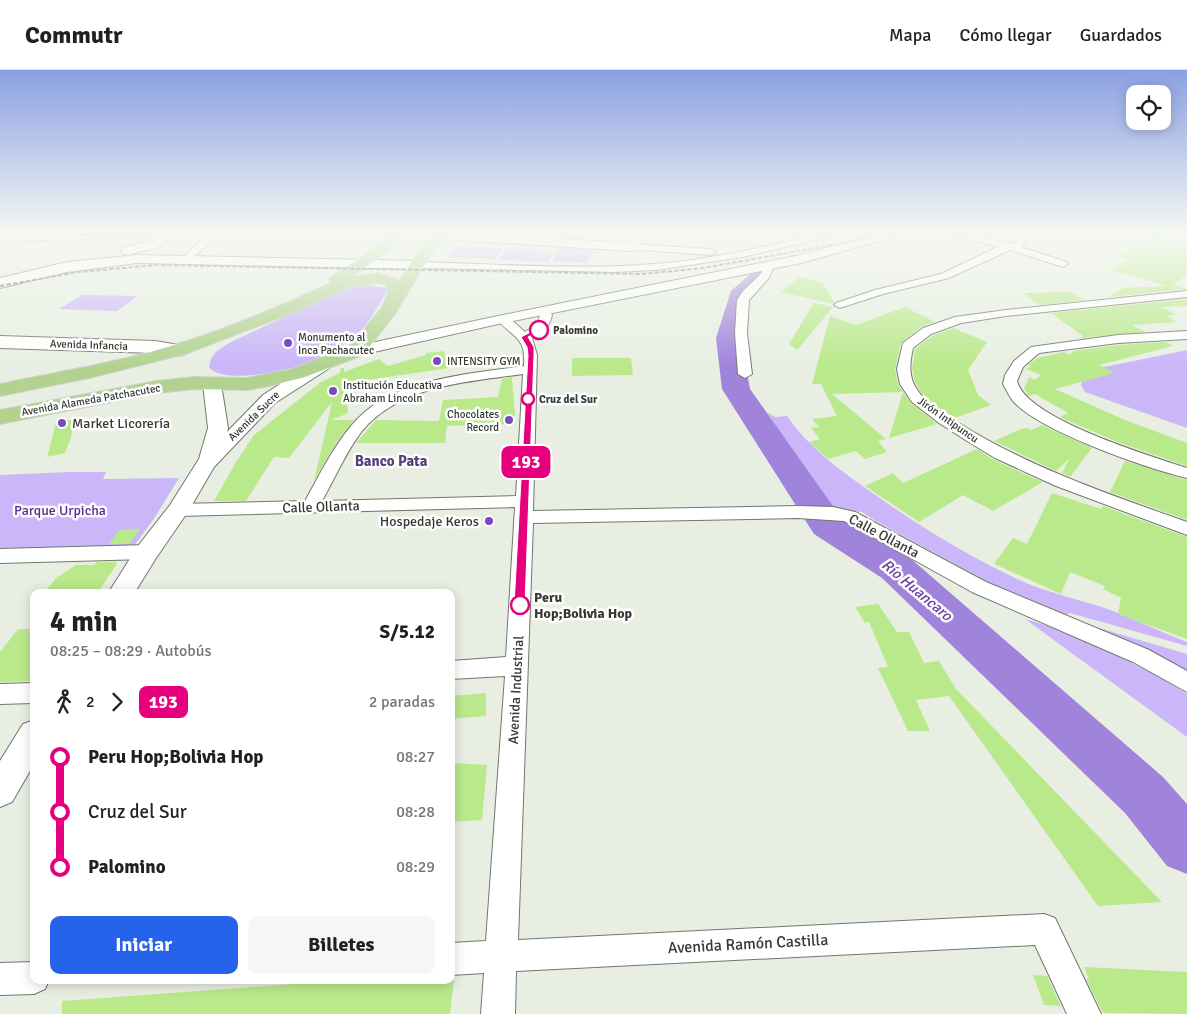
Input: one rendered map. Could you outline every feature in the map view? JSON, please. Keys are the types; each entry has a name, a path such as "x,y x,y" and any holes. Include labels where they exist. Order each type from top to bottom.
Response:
{"highway":[{"path":"313,296 342,278"},
{"path":"356,351 386,314 409,278"},
{"path":"313,296 348,282 383,279 393,282 396,288 396,294 386,314"},
{"name":"Avenida Alameda Patchacutec","path":"0,390 89,372 178,350 294,306 313,296"},
{"path":"178,350 177,364 179,373 203,384"},
{"name":"Avenida Alameda Patchacutec","path":"0,417 125,392 203,384 247,384 287,376 356,351"}],"main road":[{"path":"0,283 19,278"},
{"path":"0,290 68,278"},
{"name":"Avenida Infancia","path":"0,342 155,347 178,350"}],"street":[{"path":"356,351 706,278"},
{"path":"745,374 742,333 744,300 747,293 763,278"},
{"path":"840,305 879,292 937,278"},
{"name":"Jirón Intipuncu","path":"1187,294 1006,312 959,320 927,331 907,346 902,371 910,390 918,401 959,430 1013,460 1087,492 1187,529"},
{"path":"503,319 524,337 539,330 546,315 544,311"},
{"path":"386,314 403,330 432,334"},
{"path":"1187,335 1118,339 1036,350 1024,356 1011,373 1010,383 1014,393 1032,409 1052,422 1108,445 1187,473"},
{"name":"Avenida Industrial","path":"498,1014 517,666 530,369 530,347 524,337"},
{"name":"Avenida Sucre","path":"124,589 147,552 178,510 206,464 269,399 333,358"},
{"path":"310,507 358,426 383,406 414,391 453,380 530,369"},
{"name":"Avenida Sucre","path":"203,384 218,428 206,464"},
{"name":"Calle Ollanta","path":"178,510 310,507 833,513 849,516 979,587 1141,656 1187,682"},
{"path":"0,556 147,552"},
{"path":"455,670 517,666"},
{"path":"0,694 30,693"},
{"path":"0,791 30,741"},
{"name":"Avenida Ramón Castilla","path":"455,959 1044,929 1084,1014"},
{"path":"0,979 30,978"}],"green space":[{"path":"361,284 387,288 386,294 360,331 343,345 327,354 295,367 276,372 250,375 225,375 209,367 210,362 219,349 231,342 341,290"},
{"path":"82,295 138,296 117,311 59,309"},
{"path":"1187,350 1187,428 1085,392 1081,385 1085,371"},
{"path":"767,412 775,417 787,416 806,439 838,468 908,517 959,549 1024,582 1121,614 1187,642 1187,646 1070,613 1063,616 1007,592 862,512 827,510"},
{"name":"Parque Urpicha","path":"106,472 103,479 179,478 155,517 134,546 0,550 0,475"},
{"path":"1025,619 1071,633 1158,676 1187,694 1187,737"},
{"path":"1082,623 1187,654 1187,673"}],"building":[{"path":"798,278 804,278 822,282 834,302 833,304 781,292"},
{"path":"1139,278 1182,278 1172,286 1177,285 1187,289 1109,297 1123,288 1167,286"},
{"path":"1071,292 1084,300 1039,305 1023,293"},
{"path":"1187,299 1187,306 1161,307 1177,315 1166,315 1177,322 1132,325 1145,332 1081,338 1083,336 1051,313"},
{"path":"814,303 833,307 797,350 789,344"},
{"path":"905,307 935,322 922,326 901,343 895,369 898,384 903,392 832,394 886,439 878,441 887,452 865,459 856,451 828,459 809,442 820,439 811,428 819,427 812,419 837,416 821,384 812,384 830,316 856,325"},
{"path":"953,328 987,342 968,370 978,395 991,405 955,418 936,406 921,392 915,382 912,368 915,349 932,336"},
{"path":"1166,342 1173,346 1099,365 1115,373 1055,389 1125,420 1187,443 1187,466 1120,443 1066,420 1060,417 1068,413 1035,394 1029,396 1024,389 1029,377 1035,380 1041,375 1026,369 1037,358 1064,352 1070,355 1073,351 1118,345"},
{"path":"444,351 449,368 347,383 345,386 348,413 332,420 354,420 336,443 314,481 332,402 289,458 274,457 246,501 214,501 254,435 321,382 340,373 341,368 344,368 344,372 379,359 388,366 426,355 426,353"},
{"path":"572,358 631,358 633,375 572,376"},
{"path":"512,377 515,415 513,424 447,426 445,443 356,443 376,420 439,421 443,400 498,397 502,379"},
{"path":"903,392 911,403 937,424 889,438"},
{"path":"74,419 71,438 65,453 47,457 56,423"},
{"path":"1042,425 1092,448 1070,477 1062,473 1069,459 1056,471 994,441 1021,429 1027,428 1031,430"},
{"path":"977,449 994,460 1043,482 993,511 963,495 919,522 865,486 893,473 903,483"},
{"path":"1125,461 1187,480 1187,520 1110,492"},
{"path":"1052,493 1101,509 1103,506 1187,537 1187,639 1118,614 1121,598 1103,589 1105,586 1070,572 1061,594 994,564 1013,538 1027,544"},
{"path":"140,529 129,544 109,544 119,530"},
{"path":"96,562 117,562 100,589 47,589 56,578 76,565 95,565"},
{"path":"878,604 897,632 909,632 924,663 939,661 956,689 1162,902 1098,906 949,696 916,700 930,731 908,731 878,668 888,667 869,622 865,623 855,607"},
{"path":"18,629 30,629 30,681 0,682 0,652"},
{"path":"486,693 486,716 455,719 455,696"},
{"path":"455,763 487,765 482,820 455,822"},
{"path":"1084,967 1187,972 1187,1014 1104,1013 1086,979 1089,979"},
{"path":"1033,975 1047,976 1061,1006 1044,1005"},
{"path":"295,984 454,984 450,1014 62,1014 62,1001"}],"waterway":[{"name":"Río Huancaro","path":"757,278 742,291 728,338 736,389 827,525 896,568 1144,795 1187,846"}],"railway":[{"path":"0,286 44,278"}],"bus line":[{"name":"193","path":"520,605 531,355 530,347 524,337 539,330"}],"place":[{"name":"Palomino","path":"539,330"},
{"name":"Monumento al Inca Pachacutec","path":"288,343"},
{"name":"INTENSITY GYM","path":"437,361"},
{"name":"Institución Educativa Abraham Lincoln","path":"333,391"},
{"name":"Cruz del Sur","path":"528,399"},
{"name":"Chocolates Record","path":"509,420"},
{"name":"Market Licorería","path":"62,423"},
{"name":"Hospedaje Keros","path":"489,521"},
{"name":"Peru Hop;Bolivia Hop","path":"520,605"}],"district":[{"name":"Banco Pata","path":"391,461"}]}
